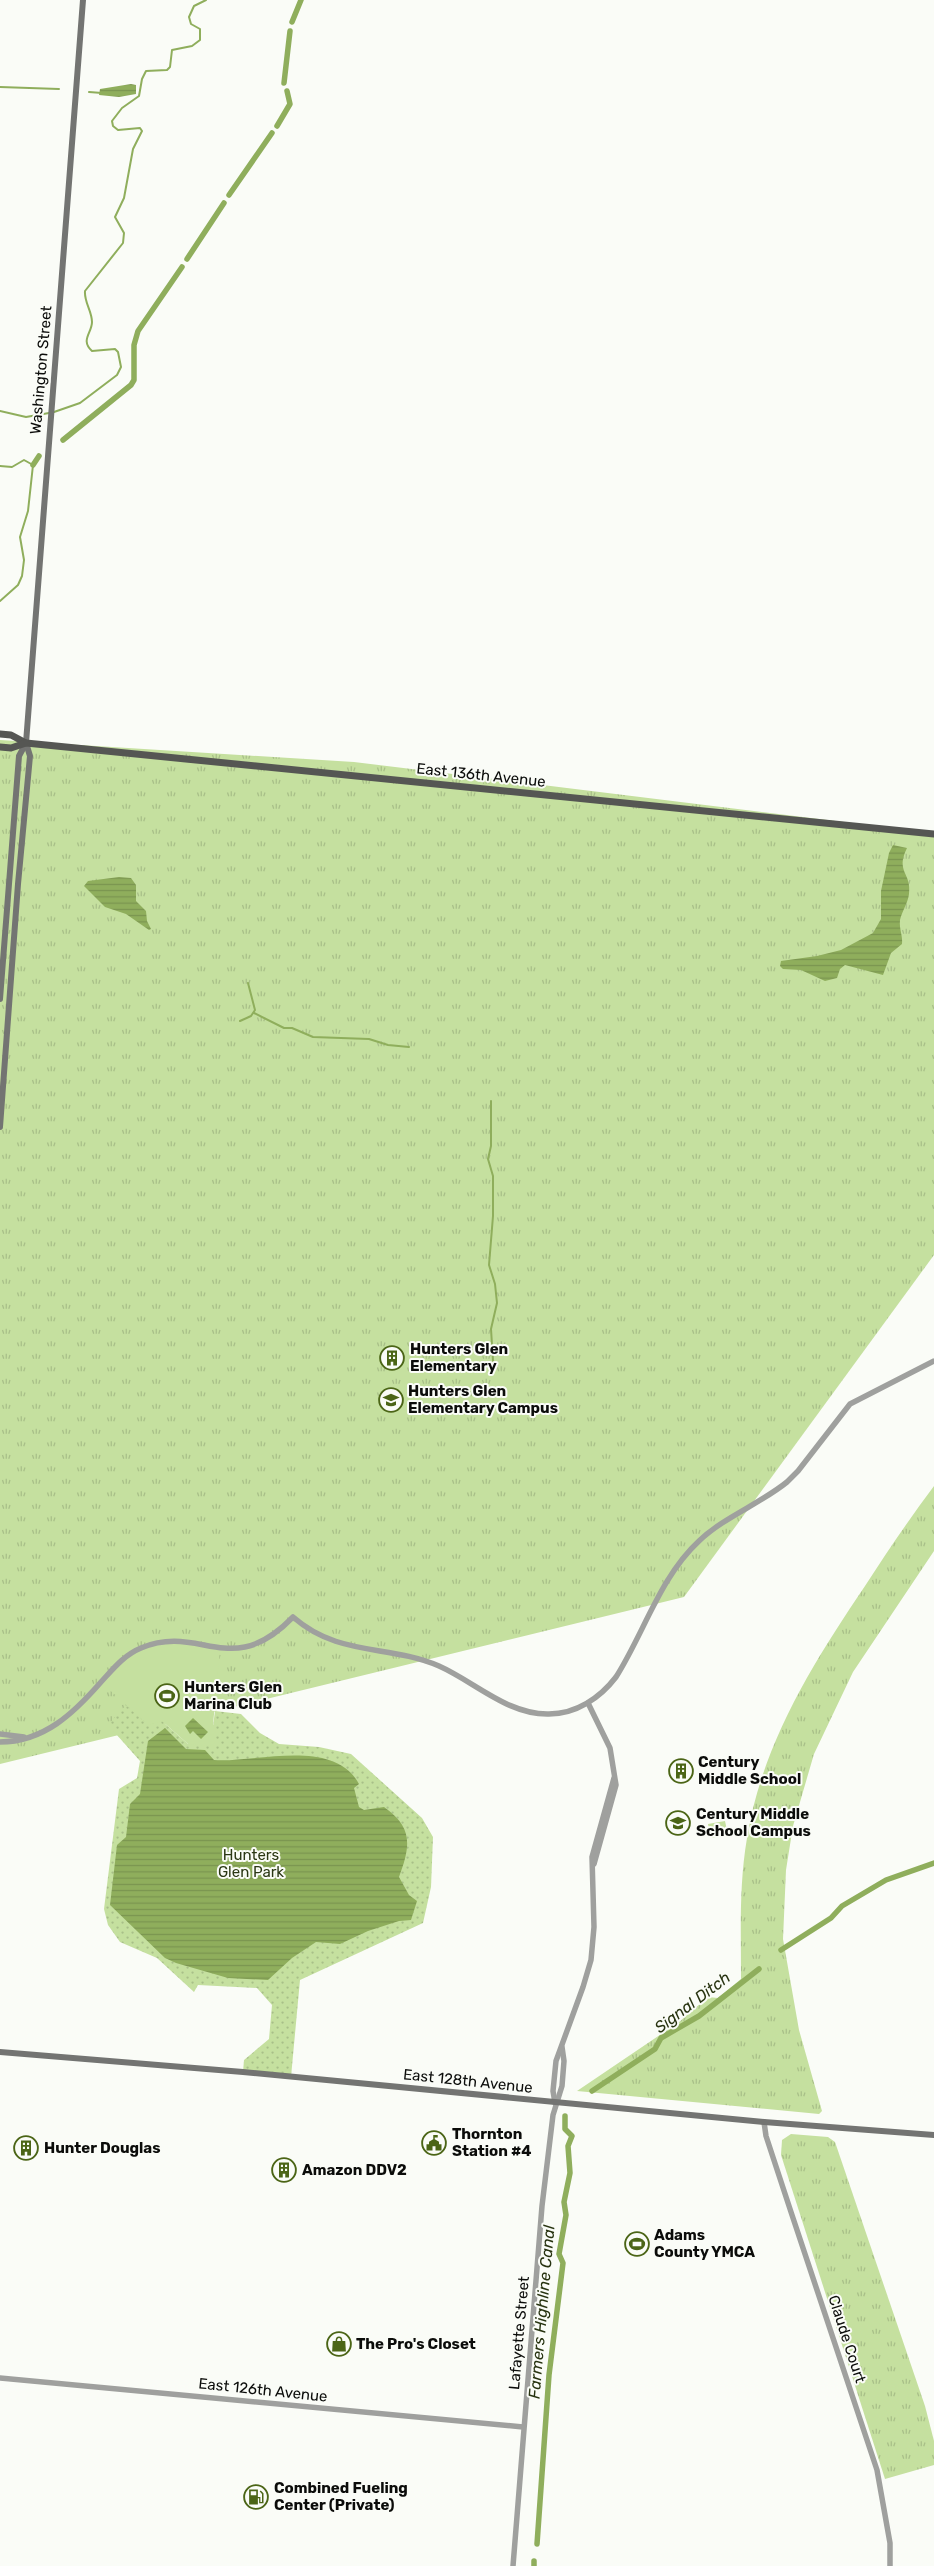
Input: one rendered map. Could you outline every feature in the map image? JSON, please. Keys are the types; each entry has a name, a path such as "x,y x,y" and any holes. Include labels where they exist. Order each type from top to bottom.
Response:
{"main road":[{"name":"Washington Street","path":"0,1127 18,884 30,756 26,743 48,436 83,0"},
{"name":"East 136th Avenue","path":"0,734 11,735 26,743 934,834"},
{"name":"Washington Street","path":"0,999 18,756 26,743"},
{"name":"East 136th Avenue","path":"0,747 11,748 26,743"},
{"name":"East 128th Avenue","path":"0,2052 252,2073 764,2122 934,2135"}],"street":[{"path":"0,1742 26,1737 52,1728 74,1712 119,1662 141,1648 156,1643 172,1641 220,1649 240,1649 270,1638 293,1617 308,1630 333,1642 427,1661 466,1679 518,1710 555,1714 569,1711 588,1703 616,1677 671,1576 699,1540 787,1482 798,1471 850,1404 934,1361"},
{"name":"Lafayette Street","path":"513,2566 542,2206 555,2103 562,2086 564,2061 562,2047 591,1960 594,1932 594,1864 592,1857 596,1836 614,1778 610,1748 588,1703"},
{"path":"0,1734 26,1737"},
{"name":"Claude Court","path":"764,2122 766,2136 878,2470 890,2543 890,2566"},
{"name":"East 126th Avenue","path":"0,2378 523,2427"}],"green space":[{"path":"0,740 354,762 934,833 934,1255 684,1597 0,1764"},
{"path":"463,1349 472,1360 467,1365 457,1353"},
{"path":"934,1486 934,1551 853,1672 814,1754 793,1826 786,1870 783,1939 799,2030 822,2111 819,2114 577,2091 679,2022 708,1997 718,1998 741,1979 741,1908 744,1856 754,1803 764,1770 777,1737 809,1675 890,1548"},
{"name":"Hunters Glen Marina Club","path":"164,1641 220,1649 213,1725 216,1726 214,1746 188,1744 162,1721 148,1725 101,1682 128,1655"},
{"name":"Hunters Glen Park","path":"126,1705 148,1725 162,1721 188,1744 215,1726 213,1726 215,1711 241,1714 260,1733 279,1744 319,1747 351,1754 422,1818 433,1837 431,1887 423,1923 300,1980 291,2077 243,2072 244,2060 269,2039 272,2005 257,1988 198,1985 194,1992 157,1958 120,1942 108,1925 104,1909 119,1789 137,1778 140,1761 108,1725"},
{"path":"725,1821 728,1835 711,1838 708,1824"},
{"path":"791,2134 828,2137 835,2142 925,2406 934,2441 934,2465 885,2479 781,2155 782,2140"}],"shaded area":[{"path":"131,84 136,85 136,94 119,97 99,95 100,89"},
{"path":"893,845 907,848 903,868 908,881 909,894 900,920 902,944 891,953 883,975 845,965 840,969 837,978 825,981 801,970 783,969 780,966 781,961 817,956 841,950 873,933 881,919 881,891 889,853"},
{"path":"119,877 131,878 136,885 136,901 146,911 147,921 151,929 149,930 126,914 105,907 84,886 88,881"},
{"path":"193,1718 208,1732 201,1739 193,1731 190,1734 185,1726"},
{"name":"Hunters Glen Park","path":"165,1728 186,1749 205,1750 214,1760 293,1756 313,1757 332,1761 347,1770 359,1784 354,1788 359,1807 364,1810 384,1807 394,1815 405,1830 407,1839 406,1856 399,1877 409,1895 417,1901 411,1920 399,1921 368,1931 340,1944 316,1942 292,1958 268,1980 228,1978 165,1958 110,1905 117,1845 126,1837 130,1804 140,1794 148,1741"}],"waterway":[{"path":"54,412 80,403 117,375 121,367 118,352 115,349 92,351 89,347 87,340 92,322 85,295 85,291 123,243 124,233 115,217 124,198 133,149 142,131 140,128 118,130 113,126 112,121 122,108 139,96 142,79 146,71 167,70 170,67 172,50 192,46 200,40 200,29 191,24 189,17 194,6 206,0"},
{"path":"292,22 301,0"},
{"path":"284,83 290,31"},
{"path":"0,87 59,89"},
{"path":"277,126 290,104 287,91"},
{"path":"89,92 102,93"},
{"path":"229,195 272,133"},
{"path":"187,259 224,203"},
{"path":"63,440 131,385 134,380 134,345 138,331 182,267"},
{"path":"0,411 26,417 49,413"},
{"path":"33,465 39,456"},
{"path":"0,466 12,467 24,460 33,465 28,511 20,537 24,560 22,576 18,585 0,601"},
{"path":"240,1021 251,1016 255,1010 248,983"},
{"path":"254,1013 284,1028 292,1028 313,1037 369,1039 388,1045 409,1047"},
{"path":"491,1101 491,1146 488,1159 493,1176 493,1216 489,1265 495,1284 497,1303 491,1329 493,1361 497,1365"},
{"name":"Signal Ditch","path":"781,1950 831,1918 842,1906 886,1880 934,1863"},
{"name":"Signal Ditch","path":"592,2091 655,2049 661,2038 699,2016 759,1969"},
{"name":"Farmers Highline Canal","path":"537,2544 549,2375 563,2263 559,2254 566,2215 564,2202 570,2173 568,2146 572,2136 565,2129 565,2116"},
{"name":"Farmers Highline Canal","path":"534,2561 534,2566"}],"place":[{"name":"Hunters Glen Elementary","path":"392,1358"},
{"name":"Hunters Glen Elementary Campus","path":"391,1400"},
{"name":"Hunters Glen Marina Club","path":"167,1696"},
{"name":"Century Middle School","path":"681,1771"},
{"name":"Century Middle School Campus","path":"678,1823"},
{"name":"Thornton Station #4","path":"434,2143"},
{"name":"Hunter Douglas","path":"26,2148"},
{"name":"Amazon DDV2","path":"284,2170"},
{"name":"Adams County YMCA","path":"637,2244"},
{"name":"The Pro's Closet","path":"339,2344"},
{"name":"Combined Fueling Center (Private)","path":"256,2497"}]}
